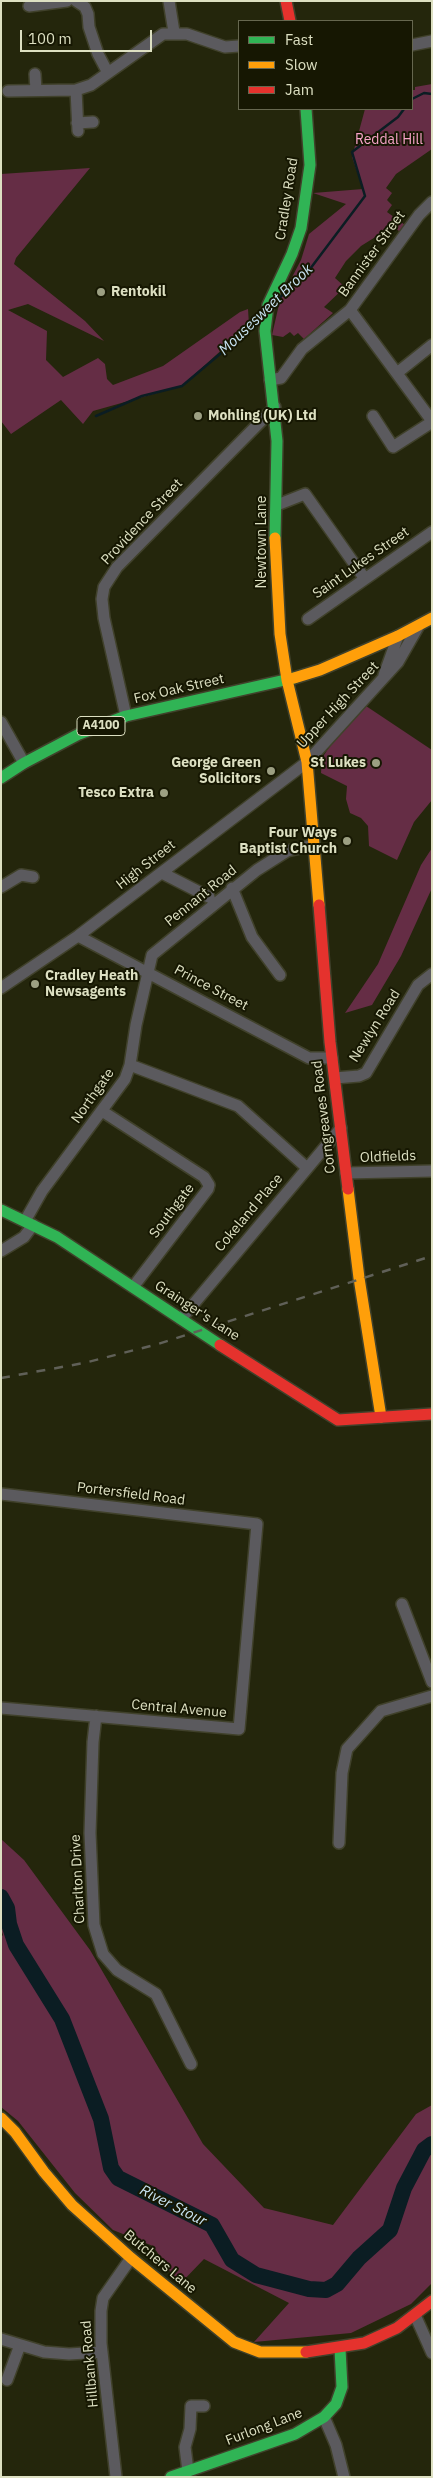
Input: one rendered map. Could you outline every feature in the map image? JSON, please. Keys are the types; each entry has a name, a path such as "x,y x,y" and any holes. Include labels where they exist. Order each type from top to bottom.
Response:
{"main road":[{"path":"286,1 290,20"},
{"name":"Cradley Road","path":"266,319 274,288 292,254 300,228 310,165 306,110"},
{"name":"Newtown Lane","path":"266,319 266,344 275,407 276,569 280,634 287,680 308,762"},
{"name":"Upper High Street","path":"287,680 338,663 419,626 432,618"},
{"name":"Fox Oak Street","path":"1,778 24,763 79,734 126,716 287,680"},
{"name":"Corngreaves Road","path":"308,762 332,1058 346,1174 381,1416"},
{"name":"Grainger's Lane","path":"1,1210 56,1237 329,1416 348,1420 381,1416"},
{"path":"381,1416 432,1414"},
{"name":"Butchers Lane","path":"1,2118 15,2132 44,2172 72,2205 131,2258 234,2342 246,2348 260,2352 340,2349 382,2336 416,2315 432,2301"},
{"name":"Furlong Lane","path":"171,2477 195,2472 295,2434 324,2417 336,2404 342,2387 340,2349"}],"street":[{"path":"29,6 67,1"},
{"path":"76,1 85,7 98,54 108,73"},
{"path":"169,1 174,32"},
{"path":"8,91 76,90 91,85 163,34 174,32 187,34 225,47 238,46"},
{"path":"413,45 432,41"},
{"path":"35,74 36,90"},
{"path":"76,90 78,127 93,122"},
{"name":"Bannister Street","path":"270,380 280,378 302,349 350,310 419,215 432,202"},
{"path":"350,310 432,422 393,447 373,416"},
{"path":"396,373 432,345"},
{"name":"Providence Street","path":"126,716 104,618 102,599 104,587 117,567 275,407"},
{"path":"277,505 306,494 364,578"},
{"name":"Saint Lukes Street","path":"308,619 432,532"},
{"name":"Upper High Street","path":"308,762 398,662 419,626"},
{"name":"Upper High Street","path":"308,762 311,752 384,675 398,636"},
{"path":"1,722 24,763"},
{"name":"High Street","path":"1,988 78,936 162,873 208,835 308,762"},
{"name":"Pennant Road","path":"150,972 152,955 232,888 287,851 314,845"},
{"path":"162,873 209,897"},
{"path":"1,887 21,875 32,876"},
{"path":"232,888 252,937 280,975"},
{"name":"Prince Street","path":"78,936 150,972 309,1058 332,1058"},
{"name":"Northgate","path":"1,1251 24,1237 42,1192 125,1080 130,1065 136,1025 150,972"},
{"name":"Newlyn Road","path":"335,1078 359,1076 366,1072 418,985 432,974"},
{"path":"130,1065 238,1106 306,1167"},
{"name":"Southgate","path":"102,1111 204,1177 208,1185 208,1189 133,1287"},
{"name":"Cokeland Place","path":"181,1319 306,1167 341,1128"},
{"name":"Oldfields","path":"346,1174 432,1171"},
{"name":"Portersfield Road","path":"1,1494 257,1524"},
{"name":"Central Avenue","path":"1,1708 239,1729 257,1524"},
{"path":"402,1604 432,1682"},
{"path":"339,1843 342,1773 347,1749 381,1711 432,1696"},
{"name":"Charlton Drive","path":"96,1716 93,1742 90,1833 94,1925 103,1954 116,1970 156,1994 190,2064"},
{"name":"Hillbank Road","path":"116,2477 102,2352 101,2311 103,2298 131,2258"},
{"path":"416,2315 432,2353"},
{"path":"1,2339 44,2352 68,2354 102,2352"},
{"path":"7,2380 20,2345"},
{"path":"195,2472 185,2447 190,2429 191,2406 204,2406"},
{"path":"324,2417 336,2446 344,2477"}],"green space":[{"name":"Reddal Hill","path":"432,84 432,149 396,174 386,188 392,193 387,200 392,205 387,212 405,225 400,232 393,226 361,246 346,261 335,278 345,287 324,307 333,313 304,339 298,333 294,336 290,332 283,337 272,335 280,300 301,260 309,234 346,204 313,193 363,189 352,157 365,110 413,110 413,90 415,90 415,87"},
{"path":"90,168 16,258 14,264 85,321 104,341 28,304 8,310 47,331 46,360 63,377 98,358 105,364 107,379 113,385 163,366 240,312 248,309 249,325 182,386 93,411 83,424 61,400 11,434 1,421 1,174"},
{"path":"366,706 432,750 432,800 414,822 397,860 369,846 368,826 361,818 350,813 346,799 347,786 321,773 322,758 334,740"},
{"path":"432,848 432,888 401,956 372,1005 345,1013 378,964 421,865"},
{"path":"1,1839 24,1860 90,1950 203,2144 264,2208 333,2225 416,2114 432,2105 432,2283 411,2304 351,2333 254,2342 289,2303 204,2259 179,2285 153,2246 113,2230 75,2193 18,2121 1,2107 1,1937 3,1935 1,1929"}],"waterway":[{"name":"Mousesweet Brook","path":"413,98 424,93 432,94"},
{"name":"Mousesweet Brook","path":"277,300 310,269 365,196 352,152 398,117 403,110"},
{"name":"Mousesweet Brook","path":"96,416 142,396 182,386 233,343 261,314"},
{"name":"River Stour","path":"1,1897 7,1908 9,1924 16,1945 62,2019 101,2119 111,2168 118,2178 212,2225 232,2260 256,2275 309,2289 326,2290 337,2284 359,2258 390,2230 404,2188 424,2150 432,2144"}],"railway":[{"path":"1,1378 84,1363 158,1344 432,1256"}],"traffic: fast":[{"path":"275,538 277,441 265,331 268,305 292,254 301,228 310,165 306,110"},
{"path":"1,778 24,763 79,734 126,716 294,678"},
{"path":"1,1210 57,1237 220,1345"},
{"path":"171,2477 295,2434 324,2417 336,2404 342,2387 340,2349"}],"traffic: slow":[{"path":"275,538 280,634 287,680 307,762 319,905"},
{"path":"294,678 320,670 398,636 432,618"},
{"path":"348,1189 359,1278 381,1417"},
{"path":"1,2118 15,2132 44,2172 72,2205 131,2258 234,2342 260,2352 306,2352"}],"traffic: jam":[{"path":"286,1 290,20"},
{"path":"319,905 330,1042 348,1189"},
{"path":"220,1345 338,1420 432,1414"},
{"path":"306,2352 364,2343 397,2328 432,2301"}],"place":[{"name":"Rentokil","path":"101,292"},
{"name":"Mohling (UK) Ltd","path":"198,416"},
{"name":"St Lukes","path":"376,763"},
{"name":"George Green Solicitors","path":"271,771"},
{"name":"Tesco Extra","path":"164,793"},
{"name":"Four Ways Baptist Church","path":"347,841"},
{"name":"Cradley Heath Newsagents","path":"35,984"}]}
